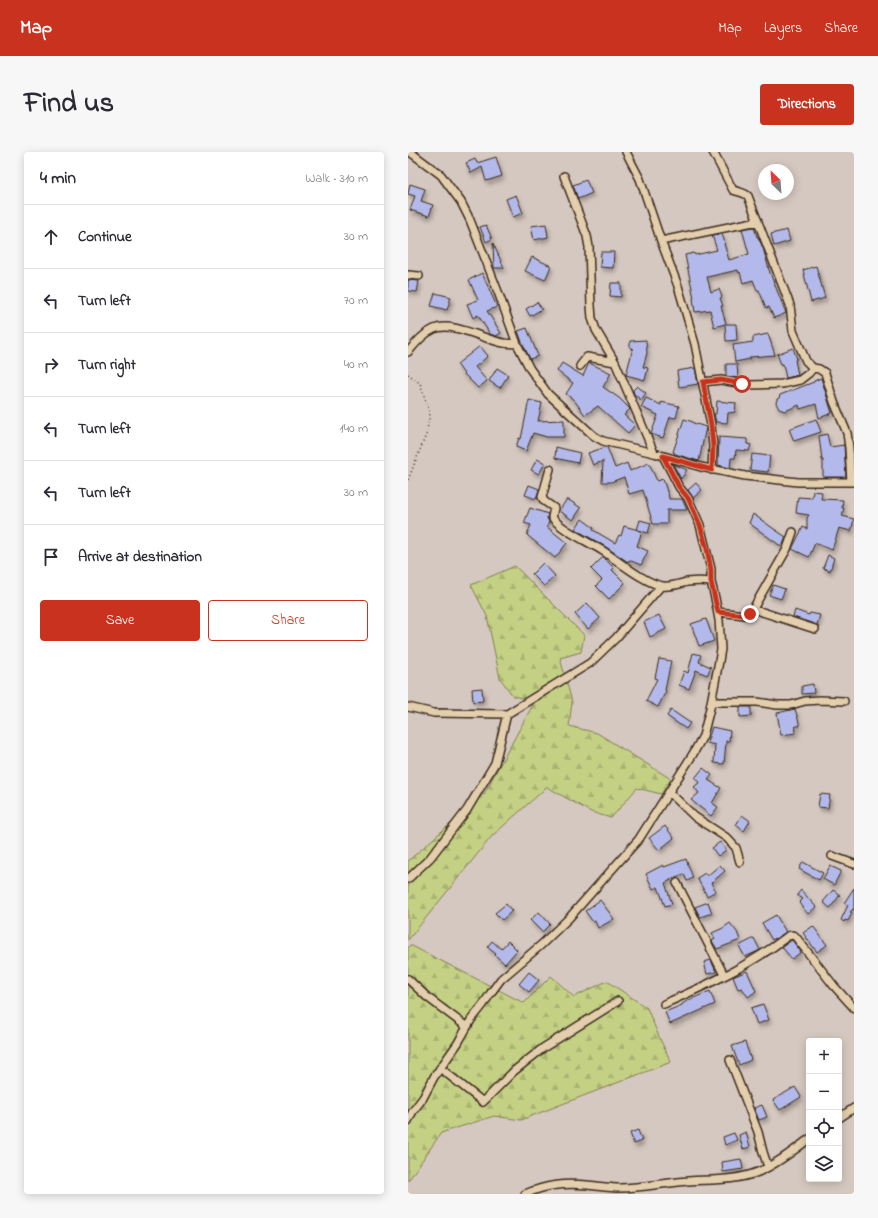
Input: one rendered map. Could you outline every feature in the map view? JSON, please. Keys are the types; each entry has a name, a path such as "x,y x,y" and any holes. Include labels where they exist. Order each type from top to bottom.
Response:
{"street":[{"path":"410,152 441,174 461,202 470,220 504,308 516,344 530,369 548,394 598,439 712,470 745,476 798,482 853,482 847,433 834,402 825,373 819,369 813,368 806,361 793,331 790,305 748,196 745,193 733,190 712,152"},
{"path":"626,152 640,179 678,286 695,344 711,425 713,446 712,470"},
{"path":"564,176 587,236 589,247 592,318 596,330 615,362 654,453"},
{"path":"661,240 758,221"},
{"path":"408,275 419,276"},
{"path":"408,352 426,334 436,328 449,327 471,332 504,343 516,344"},
{"path":"580,366 586,357 615,362"},
{"path":"703,382 721,380 749,385 782,384 800,380 813,368"},
{"path":"408,1121 475,1014 483,1006 501,979 541,945 569,918 639,840 697,747 702,736 712,702 721,649 718,612 700,525 688,498 679,487 663,456"},
{"path":"550,468 542,497 544,501 554,508 552,517 572,532 636,574 656,585 664,587 695,581 711,582"},
{"path":"718,612 745,615 750,614 787,548 793,532"},
{"path":"408,708 434,713 507,714 590,663 616,638 661,586"},
{"path":"753,610 815,629"},
{"path":"712,702 757,702 790,705 805,701 844,701"},
{"path":"408,879 430,858 467,810 495,763 507,714"},
{"path":"669,792 695,817 728,838 736,848 740,862"},
{"path":"832,856 854,864"},
{"path":"677,883 724,975"},
{"path":"664,1004 698,989 756,958 788,936 792,935 795,936 834,986 854,1008"},
{"path":"408,979 427,997 467,1027"},
{"path":"440,1068 483,1102 514,1071 543,1048 618,1001"},
{"path":"730,1060 758,1132 768,1167"},
{"path":"842,1116 854,1108"},
{"path":"525,1194 539,1188 553,1185 569,1184 620,1188 744,1176 768,1167 806,1140"}],"path":[{"path":"408,374 420,383 430,414 426,435 408,480"}],"green space":[{"path":"515,566 584,635 581,652 560,658 572,702 569,726 597,733 671,779 661,794 637,788 611,818 591,812 547,787 492,836 408,940 408,861 484,794 535,701 513,696 500,678 487,616 471,585"},
{"path":"410,945 524,1003 551,976 574,997 607,981 647,1008 671,1062 521,1120 494,1116 441,1133 408,1181 408,948"}],"building":[{"path":"496,157 502,176 486,181 482,167 471,173 466,163 475,159 477,163"},
{"path":"586,180 592,193 578,199 573,185"},
{"path":"410,184 425,189 421,201 433,205 429,216 410,210 415,196 408,194"},
{"path":"516,195 523,213 513,217 506,199"},
{"path":"546,224 548,237 534,240 531,226"},
{"path":"486,225 492,239 486,242 480,227"},
{"path":"754,227 786,313 774,318 769,307 766,308 759,290 757,290 753,280 743,283 738,270 707,277 711,292 719,289 722,297 720,298 723,306 721,306 726,324 736,324 737,340 726,341 725,324 714,327 710,310 695,312 694,298 685,255 694,253 695,255 717,250 712,235 722,234 729,260 749,254 742,229"},
{"path":"787,230 790,241 774,246 771,234"},
{"path":"493,243 504,268 494,268"},
{"path":"601,252 614,252 613,268 600,267"},
{"path":"532,257 551,266 545,280 525,271"},
{"path":"816,266 825,298 811,302 803,270"},
{"path":"482,273 497,307 487,311 501,333 496,336 490,334 478,315 473,318 467,304 478,300 469,280"},
{"path":"408,280 419,281 417,292 408,291"},
{"path":"611,283 621,283 621,297 610,296"},
{"path":"435,293 451,297 447,310 431,306"},
{"path":"537,302 542,309 530,316 526,309"},
{"path":"527,328 538,356 530,359 518,331"},
{"path":"768,334 775,355 750,357 750,359 735,362 733,345 753,342 753,337"},
{"path":"646,340 647,353 643,367 648,368 645,380 626,375 633,348 630,348 630,341"},
{"path":"480,346 488,356 475,367 487,381 478,388 464,374 457,364"},
{"path":"793,348 797,359 795,360 798,375 786,378 783,364 781,364 777,354"},
{"path":"562,363 583,376 589,363 611,373 603,387 619,398 630,409 624,415 635,425 628,433 598,406 585,415 574,400 566,394 573,383 557,371"},
{"path":"726,364 737,364 738,378 726,376"},
{"path":"497,368 508,375 500,388 489,381"},
{"path":"695,368 698,384 679,387 677,371"},
{"path":"821,378 832,413 819,418 816,404 800,409 799,405 785,411 779,409 776,403 780,395"},
{"path":"637,386 646,393 641,400 634,394 633,390"},
{"path":"646,398 661,405 661,402 679,406 676,418 670,417 663,438 651,434 658,415 641,407"},
{"path":"529,400 542,403 538,421 564,420 564,437 547,437 533,433 526,451 516,447 519,438 521,439"},
{"path":"717,401 736,403 735,412 728,413 727,423 716,422 714,414 716,414"},
{"path":"684,419 706,427 699,461 675,454 673,452"},
{"path":"816,419 821,432 794,441 789,429"},
{"path":"827,434 830,447 844,445 846,477 823,477 823,460 819,436"},
{"path":"719,437 747,439 747,444 751,445 749,451 736,450 735,458 731,458 730,468 718,465"},
{"path":"556,447 580,453 578,463 555,458"},
{"path":"606,447 615,468 627,463 630,471 649,463 657,481 663,479 669,499 682,499 687,510 667,510 667,524 653,524 643,490 629,494 624,477 611,482 602,482 603,461 593,465 588,453"},
{"path":"752,454 770,456 768,472 750,470"},
{"path":"537,459 545,463 539,474 531,470"},
{"path":"673,464 687,470 681,479"},
{"path":"696,483 702,490 693,498 688,490"},
{"path":"529,485 539,489 536,499 525,495"},
{"path":"813,491 822,492 821,499 843,500 842,508 844,508 842,516 854,519 851,531 839,528 832,550 815,543 809,557 792,549 803,527 807,529 807,518 809,515 796,513 798,497 812,498"},
{"path":"567,499 581,508 573,520 559,511"},
{"path":"530,508 548,514 547,518 549,522 547,527 567,543 555,558 527,535 531,525 524,523"},
{"path":"753,514 786,537 782,547 749,523"},
{"path":"582,519 594,528 593,530 615,543 619,535 621,536 624,526 642,531 637,546 648,551 641,565 629,560 628,562 575,529"},
{"path":"640,520 651,523 648,533 637,530"},
{"path":"828,555 834,558 830,571 823,568"},
{"path":"603,557 614,568 612,570 625,583 609,599 596,586 602,580 591,569"},
{"path":"543,563 555,576 544,586 532,574"},
{"path":"773,585 785,589 781,599 769,595"},
{"path":"587,603 600,618 588,629 575,614"},
{"path":"795,610 809,615 810,613 820,615 817,625 793,617"},
{"path":"659,615 666,629 650,637 644,622"},
{"path":"706,619 714,641 699,646 691,624"},
{"path":"693,653 701,655 699,662 711,667 707,675 696,670 689,689 679,685 684,671 688,673"},
{"path":"659,659 671,661 666,691 658,707 646,701 657,679 655,678"},
{"path":"813,684 814,693 802,694 802,686"},
{"path":"482,688 483,701 473,702 472,689"},
{"path":"740,707 751,707 751,716 740,717"},
{"path":"795,709 800,726 795,726 796,733 781,735 777,713"},
{"path":"671,710 690,723 686,729 667,716"},
{"path":"712,727 730,731 729,741 726,741 724,764 714,763 715,745 707,743"},
{"path":"703,768 712,775 708,780 721,788 712,803 718,807 711,816 691,800 699,793 694,787 700,782 695,778"},
{"path":"820,794 830,795 828,808 818,807"},
{"path":"742,815 750,821 744,831 736,825"},
{"path":"665,826 674,838 659,850 649,838"},
{"path":"720,842 726,850 718,856 712,848"},
{"path":"686,859 693,878 687,881 684,874 670,879 671,880 665,883 672,904 665,906 658,887 653,889 646,874 663,865 664,867"},
{"path":"803,862 823,873 819,880 799,869"},
{"path":"720,865 725,871 711,883 716,891 707,896 697,878 705,873 707,876"},
{"path":"830,866 841,871 834,885 823,879"},
{"path":"854,888 854,910 853,909 850,912 852,913 848,921 845,920 844,922 841,920 848,905 844,903"},
{"path":"801,890 816,907 808,914 799,903 803,899 797,895"},
{"path":"833,890 840,895 830,908 823,902"},
{"path":"600,900 614,919 598,928 595,921 593,922 585,911"},
{"path":"708,902 712,913 700,917 695,907"},
{"path":"506,904 512,911 502,920 495,913"},
{"path":"539,912 550,924 542,932 530,920"},
{"path":"776,915 786,932 772,940 762,923"},
{"path":"730,923 737,932 740,940 717,949 712,941 715,939 712,933"},
{"path":"813,926 827,945 817,952 803,933"},
{"path":"754,938 760,950 745,957 739,946"},
{"path":"792,940 801,952 792,959 782,947"},
{"path":"492,941 501,949 508,941 517,950 505,964 487,947"},
{"path":"711,960 716,972 707,974 704,962"},
{"path":"747,971 756,991 748,997 742,988 738,989 733,977"},
{"path":"529,972 539,980 529,992 519,984"},
{"path":"710,991 715,1004 670,1024 665,1012"},
{"path":"763,1004 769,1020 757,1024 751,1008"},
{"path":"745,1042 751,1060 739,1065 732,1046"},
{"path":"795,1087 801,1097 780,1110 773,1100"},
{"path":"762,1105 767,1117 759,1120 754,1108"},
{"path":"638,1130 642,1141 634,1144 630,1133"},
{"path":"746,1132 750,1147 743,1149 739,1135"},
{"path":"734,1133 737,1140 725,1145 723,1137"},
{"path":"741,1159 743,1169 723,1172 722,1162"}],"route":[{"path":"742,384 738,382 721,380 703,382 711,425 713,446 712,470 663,456 679,487 688,498 700,525 707,549 711,570 711,582 718,612 745,615 750,614"}]}
